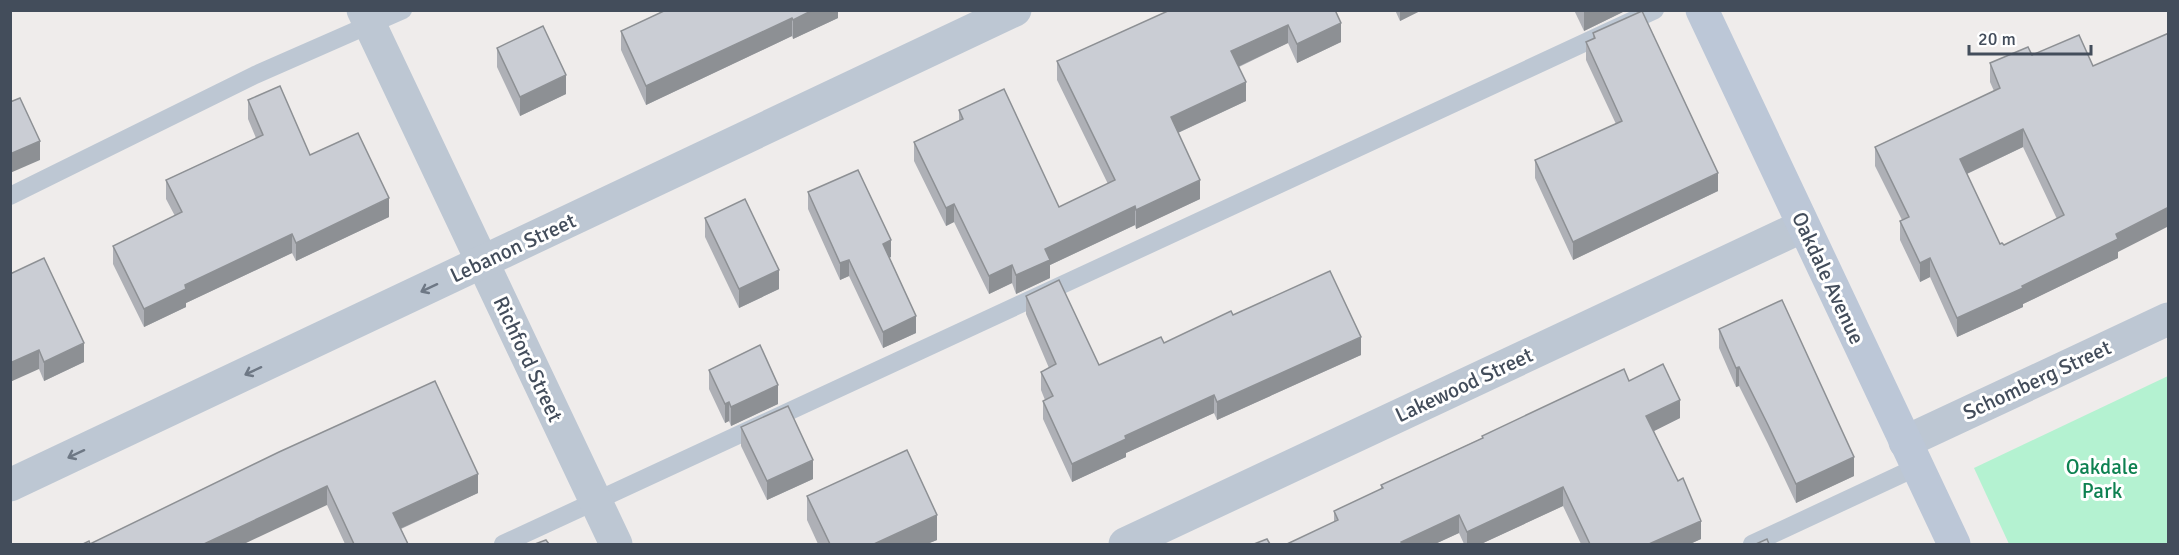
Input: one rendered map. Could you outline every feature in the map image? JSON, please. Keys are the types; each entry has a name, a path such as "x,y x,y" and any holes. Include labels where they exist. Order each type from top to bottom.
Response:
{"street":[{"name":"Lebanon Street","path":"10,485 1015,10"},
{"name":"Oakdale Avenue","path":"1702,10 1954,544"},
{"name":"Richford Street","path":"366,17 616,544"},
{"name":"Lakewood Street","path":"1125,544 1803,226"},
{"name":"Schomberg Street","path":"1911,454 2169,319"}],"lane":[{"path":"10,196 255,75 366,17 403,10"},
{"path":"503,544 1654,10"},
{"path":"1752,544 1911,454"}],"green space":[{"name":"Oakdale Park","path":"2168,376 2168,544 2009,544 1974,468"}],"building":[{"path":"666,10 813,10 646,86 621,31"},
{"path":"1170,10 1335,10 1341,23 1297,44 1288,25 1231,51 1246,82 1171,117 1200,180 1136,210 1135,206 1045,249 1050,260 1016,275 1012,265 989,276 954,204 946,208 914,142 963,119 959,110 1004,89 1059,207 1115,180 1057,61"},
{"path":"1642,11 1718,173 1573,242 1535,160 1622,121 1586,42 1595,38 1593,33"},
{"path":"543,26 566,75 520,97 497,48"},
{"path":"2169,33 2169,207 2116,234 2118,239 2022,286 2023,288 1957,318 1930,258 1920,263 1900,221 1909,217 1875,147 2000,88 1990,63 2028,47 2032,55 2079,35 2093,66","holes":["2023,129 2064,215 2004,245 2000,244 1960,159"]},
{"path":"280,86 310,155 358,133 389,198 296,243 292,234 185,285 186,289 144,309 113,246 182,212 166,180 263,135 248,100"},
{"path":"20,98 40,141 10,154 10,102"},
{"path":"858,170 891,240 883,244 916,316 883,332 849,260 840,263 808,192"},
{"path":"745,199 779,270 739,289 705,218"},
{"path":"44,258 84,343 44,362 39,350 10,363 10,274"},
{"path":"1330,271 1361,337 1217,402 1214,395 1125,436 1126,439 1072,464 1043,401 1053,396 1041,372 1056,364 1026,296 1059,280 1099,365 1161,337 1164,343 1231,311 1233,315"},
{"path":"1782,300 1854,457 1796,484 1739,367 1736,368 1719,329"},
{"path":"760,345 778,385 731,407 729,402 725,404 709,370"},
{"path":"1663,364 1680,400 1646,416 1678,481 1683,478 1701,521 1649,544 1590,544 1563,487 1467,532 1459,515 1401,542 1402,544 1287,544 1338,520 1334,511 1383,488 1381,485 1483,438 1482,436 1624,369 1629,381"},
{"path":"435,381 478,474 393,513 408,544 354,544 327,486 204,544 90,544 279,452"},
{"path":"788,406 813,460 767,481 741,427"},
{"path":"907,450 937,515 874,544 830,544 807,496"},
{"path":"1267,539 1270,544 1254,544"},
{"path":"1767,539 1769,544 1756,544"},
{"path":"546,540 549,544 535,544"}]}
